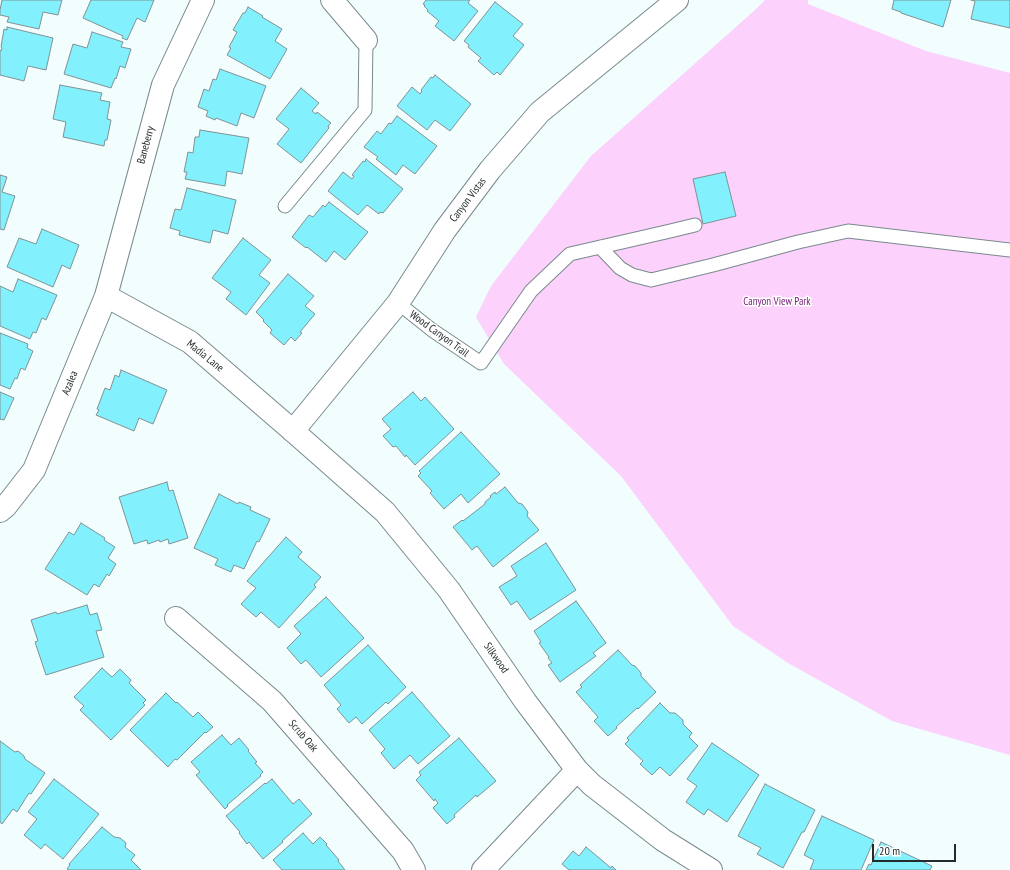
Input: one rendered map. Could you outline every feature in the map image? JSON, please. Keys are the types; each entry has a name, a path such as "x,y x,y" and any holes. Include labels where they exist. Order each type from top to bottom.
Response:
{"street":[{"name":"Baneberry","path":"106,296 162,85 203,0"},
{"path":"332,0 366,40"},
{"name":"Canyon Vistas","path":"293,431 398,303 445,230 490,170 540,112 677,0"},
{"name":"Madia Lane","path":"106,296 190,342 293,431"},
{"name":"Azalea","path":"0,511 6,506 34,470 106,296"},
{"name":"Silkwood","path":"293,431 385,512 448,590 525,701 577,770 592,785 663,840 711,870"},
{"name":"Scrub Oak","path":"176,618 272,701 403,851 414,870"},
{"path":"483,870 577,770"}],"lane":[{"path":"285,206 364,110 366,40"},
{"path":"600,247 695,224"},
{"path":"600,247 620,268 632,275 651,280 798,242 848,231 1010,250"},
{"name":"Wood Canyon Trail","path":"398,303 432,330 481,363 531,291 570,254 600,247"}],"green space":[{"name":"Canyon View Park","path":"765,0 808,0 808,4 926,51 1010,73 1010,755 892,721 788,663 733,626 621,476 504,364 476,317 491,286 591,156"}],"building":[{"path":"2,0 62,0 58,15 43,12 39,29 7,22 9,17 0,15"},
{"path":"91,0 154,0 145,22 137,18 127,40 122,38 123,36 83,18"},
{"path":"426,0 470,0 468,3 478,11 454,41 435,26 439,21 427,11 428,10 423,4"},
{"path":"894,0 951,0 943,27 892,9"},
{"path":"971,0 1010,0 1010,28 971,19 975,1"},
{"path":"495,2 523,24 513,36 524,45 500,75 497,72 494,75 478,61 481,58 468,47 469,45 464,41"},
{"path":"248,7 282,29 275,41 287,49 270,79 227,55 231,48 229,47 237,32 233,30"},
{"path":"7,27 53,38 46,70 28,66 24,81 0,75 0,50 1,51 2,48 4,29 7,30"},
{"path":"92,32 123,42 121,47 131,49 125,68 120,66 116,79 115,78 111,88 64,74 73,44 87,48"},
{"path":"220,69 266,86 254,118 241,113 237,126 206,116 208,111 198,107 204,89 209,91 213,79 216,80"},
{"path":"435,75 471,104 450,131 435,120 427,130 397,106 412,87 420,94 422,91 421,90 431,77 433,78"},
{"path":"60,85 102,93 100,100 110,102 107,119 111,120 107,140 105,140 104,146 63,137 66,122 53,119"},
{"path":"301,88 319,103 312,111 316,114 317,112 331,123 328,126 329,128 301,163 277,144 289,129 276,119"},
{"path":"397,116 437,146 415,174 403,165 396,175 376,159 378,157 364,147 377,131 381,134 389,123 391,124"},
{"path":"200,130 249,138 242,174 227,171 225,186 185,179 187,172 184,172 188,152 193,153 195,137 199,137"},
{"path":"366,159 403,189 383,213 380,212 379,214 367,205 358,215 328,191 343,172 352,179 354,176 352,175 363,161 365,162"},
{"path":"725,172 736,216 703,224 693,179"},
{"path":"0,175 7,177 2,192 15,196 4,230 0,229"},
{"path":"187,188 236,200 228,234 213,230 210,243 179,235 180,231 170,228 175,209 181,210"},
{"path":"329,202 368,232 345,260 334,251 326,262 292,237 309,215 313,217 323,205 325,207"},
{"path":"42,229 79,245 70,269 62,265 53,287 7,267 19,238 36,244"},
{"path":"243,238 271,260 259,275 270,283 246,315 226,299 231,292 212,278"},
{"path":"288,274 314,296 305,306 315,314 300,332 302,333 295,341 291,337 284,345 270,333 272,330 256,312"},
{"path":"18,279 57,295 46,320 42,318 36,333 33,332 30,339 0,326 0,286 13,292"},
{"path":"0,333 28,344 27,348 33,351 25,370 21,368 17,379 15,378 10,389 0,385"},
{"path":"121,370 167,390 153,424 139,418 134,431 96,415 99,410 97,409 105,388 110,390 115,375 119,377"},
{"path":"0,392 14,398 4,420 0,419"},
{"path":"413,392 421,401 425,397 454,429 415,465 406,455 405,457 396,446 393,447 383,436 391,429 382,419"},
{"path":"461,432 500,474 468,503 461,494 444,509 430,493 432,491 418,476 421,473 419,471"},
{"path":"167,482 169,491 173,490 188,538 169,544 168,539 160,542 159,540 148,544 147,540 134,544 119,497"},
{"path":"505,487 518,503 522,504 528,512 527,516 539,530 493,567 477,546 472,550 453,527 485,504 485,502 491,497 490,496 495,492 496,494"},
{"path":"219,494 238,504 239,502 251,507 250,510 270,519 259,542 257,541 244,569 234,565 231,572 215,565 218,559 194,548"},
{"path":"81,523 105,538 104,540 115,547 108,558 116,564 109,576 107,574 99,587 94,584 87,595 45,569 69,532 74,535"},
{"path":"286,537 302,552 298,557 321,577 314,585 316,587 279,628 261,612 256,617 241,604 256,588 247,581"},
{"path":"546,543 576,590 530,620 517,601 511,605 499,587 517,576 511,566"},
{"path":"326,597 364,638 321,677 306,660 301,664 287,648 301,634 294,626"},
{"path":"576,601 606,643 593,653 596,656 560,682 548,665 552,663 539,643 541,642 534,631"},
{"path":"87,605 90,615 97,613 102,630 96,631 104,657 46,675 35,642 38,641 31,620 56,612 57,614"},
{"path":"368,645 406,687 388,704 386,702 362,724 356,717 349,723 337,709 341,705 324,685"},
{"path":"618,650 632,665 635,666 641,673 641,676 656,692 616,727 617,728 608,736 594,721 598,717 576,692 582,687 580,685"},
{"path":"102,668 112,677 120,669 131,680 129,683 146,700 143,703 145,705 111,740 80,710 84,706 74,697"},
{"path":"412,692 450,736 418,764 410,755 394,769 381,753 385,749 369,730"},
{"path":"166,693 193,717 198,712 213,727 206,733 205,732 168,767 130,730"},
{"path":"660,703 670,713 675,713 683,720 683,724 692,733 689,737 698,746 670,776 660,767 652,775 640,764 643,761 625,744 629,740 627,738"},
{"path":"222,735 231,745 239,738 257,762 255,763 263,772 260,775 261,776 227,805 228,806 225,809 196,775 200,772 191,762"},
{"path":"459,738 496,781 477,797 476,795 454,815 455,817 447,824 433,808 438,803 435,799 434,801 416,780 421,775 419,772"},
{"path":"0,741 15,752 18,751 24,756 25,759 45,773 31,794 29,793 17,812 13,809 2,824 0,822"},
{"path":"712,743 759,775 727,822 708,809 704,815 686,802 697,786 687,779"},
{"path":"54,779 99,814 63,859 45,844 41,849 24,835 37,819 28,812"},
{"path":"272,779 293,804 299,799 312,814 263,859 249,842 247,844 239,833 240,832 226,816 265,783 266,784"},
{"path":"765,784 815,810 783,868 757,854 761,848 738,836"},
{"path":"822,816 874,840 861,870 810,870 814,860 804,855"},
{"path":"102,827 114,837 120,838 126,843 125,847 135,855 131,860 141,870 67,869 70,865 69,864"},
{"path":"303,833 313,844 320,837 327,844 326,845 339,860 338,861 345,870 282,870 273,860"},
{"path":"881,842 932,866 930,870 866,870 869,864 871,865"},
{"path":"586,847 611,868 612,866 616,870 569,870 562,864 573,851 579,856"}]}
